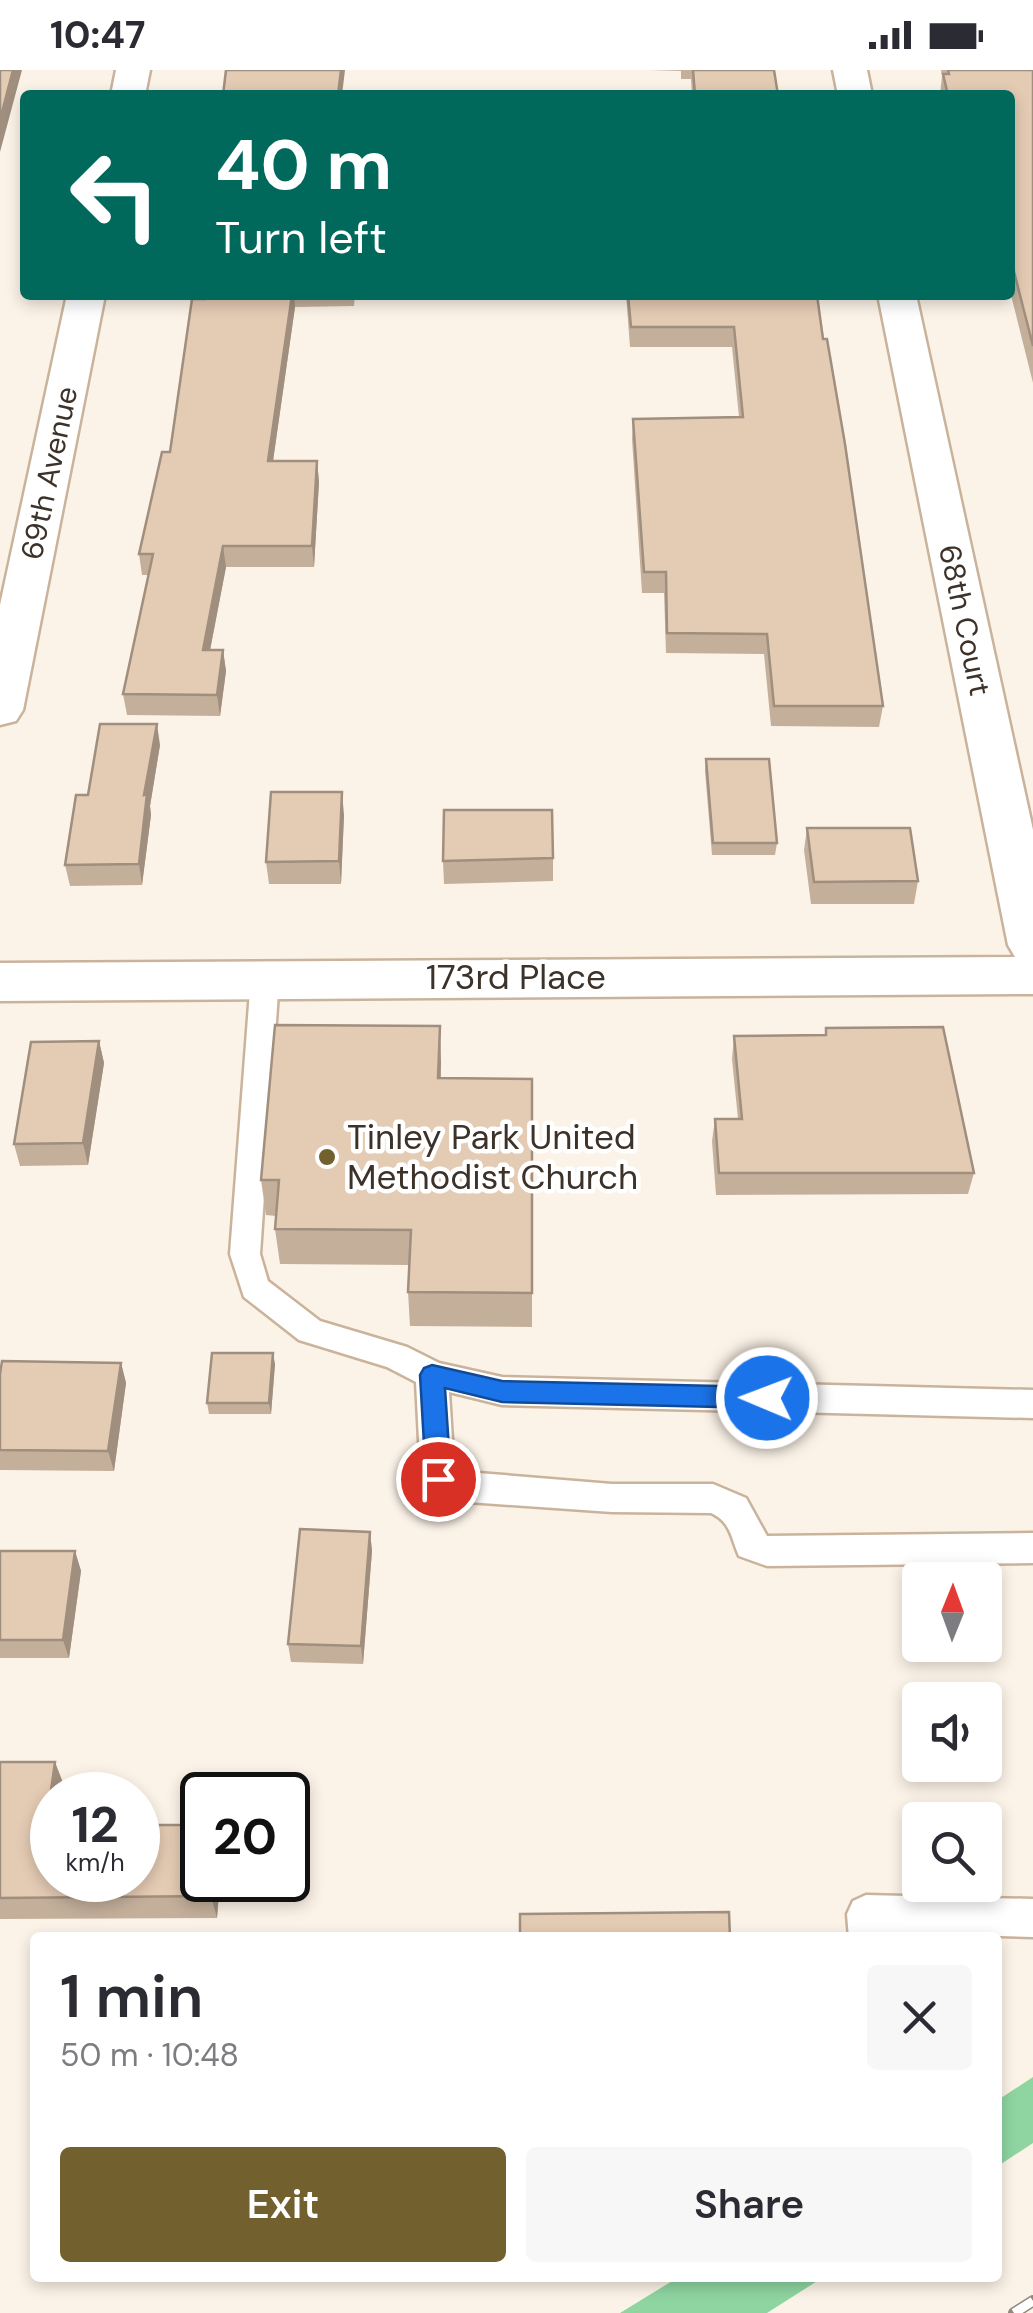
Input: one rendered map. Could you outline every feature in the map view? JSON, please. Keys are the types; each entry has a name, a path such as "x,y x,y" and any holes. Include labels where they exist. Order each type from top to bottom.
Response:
{"street":[{"name":"69th Avenue","path":"0,710 4,667 85,300"},
{"name":"68th Court","path":"898,300 1033,945"},
{"name":"173rd Place","path":"0,982 1033,974"}],"lane":[{"path":"265,978 245,1254 255,1288 310,1331 396,1356 432,1375 502,1391 1033,1404"},
{"path":"432,1375 438,1479 454,1487 612,1498 713,1498 734,1508 745,1523 751,1545 768,1551 1033,1548"},
{"path":"868,1932 866,1914 1033,1918"}],"green space":[{"path":"1033,2077 1033,2143 1002,2163 1002,2097"},
{"path":"670,2282 816,2282 767,2313 620,2313"}],"building":[{"path":"0,70 13,70 0,120"},
{"path":"226,70 341,70 339,90 224,90"},
{"path":"693,70 774,70 777,90 695,90"},
{"path":"948,70 1033,70 1033,346 1015,276 1015,90 947,90 943,74 949,74"},
{"path":"192,300 291,300 268,461 317,461 312,546 223,546 203,650 223,650 217,695 123,694 153,554 139,554 162,452 170,452"},
{"path":"628,300 818,300 845,444 883,706 774,706 767,634 667,633 666,572 644,572 633,419 743,417 734,327 631,327"},
{"path":"100,724 157,724 144,795 147,794 139,864 65,865 76,795 88,795"},
{"path":"706,759 769,759 777,843 713,843"},
{"path":"271,792 342,792 339,861 266,862"},
{"path":"444,810 552,810 553,858 443,861"},
{"path":"807,828 910,828 918,881 814,882"},
{"path":"275,1025 440,1026 438,1078 532,1079 532,1293 408,1292 411,1230 275,1229 279,1180 261,1180"},
{"path":"943,1027 974,1173 719,1173 715,1119 742,1119 734,1036 826,1035 826,1028"},
{"path":"99,1041 83,1143 14,1144 31,1042"},
{"path":"212,1353 273,1353 269,1403 207,1403"},
{"path":"2,1361 121,1363 108,1451 0,1450"},
{"path":"300,1529 370,1532 361,1646 288,1644"},
{"path":"0,1551 75,1551 63,1640 0,1640"},
{"path":"0,1762 55,1762 54,1772 30,1772 30,1898 0,1898"},
{"path":"160,1825 180,1825 180,1896 160,1896"},
{"path":"729,1912 730,1932 520,1932 520,1914"}],"railway":[{"path":"1014,2313 1033,2301"}],"place":[{"name":"Tinley Park United Methodist Church","path":"327,1157"}],"route":[{"path":"438,1479 432,1375 502,1391 767,1398"}]}
